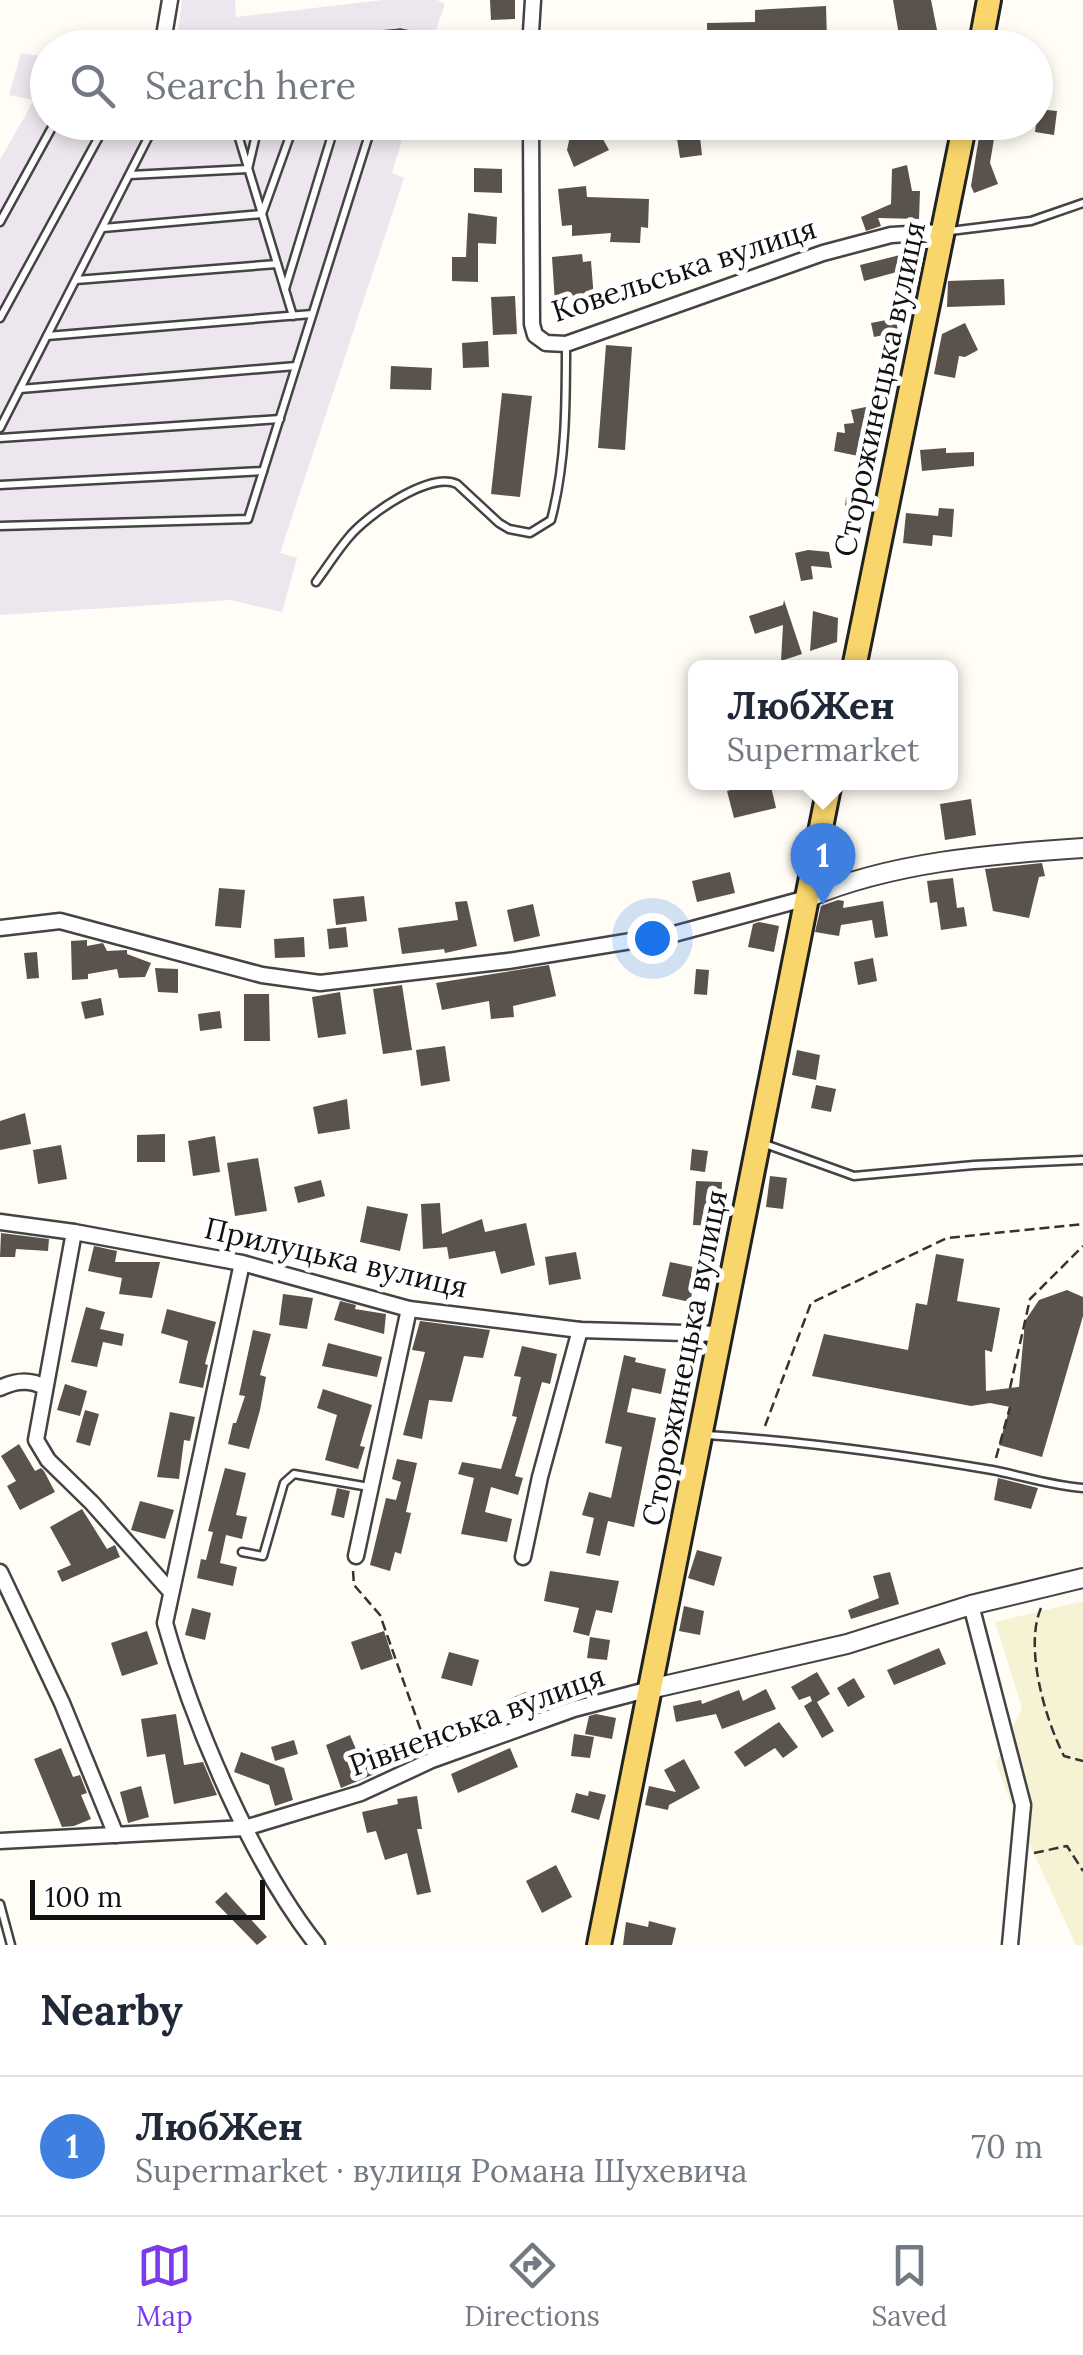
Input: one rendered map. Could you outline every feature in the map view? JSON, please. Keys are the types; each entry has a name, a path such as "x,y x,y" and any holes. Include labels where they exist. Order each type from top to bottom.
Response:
{"main road":[{"path":"984,30 990,0"},
{"name":"Сторожинецька вулиця","path":"856,660 961,140"},
{"name":"Сторожинецька вулиця","path":"599,1945 828,790"}],"street":[{"path":"165,30 170,0"},
{"path":"531,30 533,0"},
{"name":"Ковельська вулиця","path":"531,140 532,324 541,341 566,344 823,252 891,235 943,232"},
{"path":"0,928 60,921 262,975 320,983 508,961 674,934 806,898 840,884 909,869 996,855 1083,848"},
{"name":"Прилуцька вулиця","path":"0,1222 242,1263 409,1310 580,1330 721,1334"},
{"path":"74,1232 36,1440 40,1449 172,1592"},
{"path":"242,1263 165,1623 178,1670 245,1828 317,1945"},
{"path":"356,1556 409,1310"},
{"path":"523,1557 580,1330"},
{"path":"0,1388 11,1382 35,1382 44,1387"},
{"path":"0,1572 62,1703 116,1835"},
{"name":"Рівненська вулиця","path":"0,1841 245,1828 361,1793 432,1760 574,1709 847,1644 971,1605 1083,1578"},
{"path":"971,1605 1022,1804 1010,1945"}],"lane":[{"path":"0,222 45,140"},
{"path":"0,318 97,140"},
{"path":"0,428 147,140"},
{"path":"239,140 293,316"},
{"path":"248,169 254,140"},
{"path":"262,214 289,140"},
{"path":"285,289 331,140"},
{"path":"0,526 248,520 366,140"},
{"path":"130,175 248,169"},
{"path":"943,232 1030,221 1083,203"},
{"path":"102,228 262,214"},
{"path":"76,280 277,264"},
{"path":"46,336 312,314"},
{"path":"316,582 357,528 392,503 433,482 447,479 458,484 509,529 530,533 551,520 557,498 564,423 566,344"},
{"path":"20,388 296,366"},
{"path":"0,438 280,418"},
{"path":"0,486 263,471"},
{"path":"759,1142 854,1176 1083,1160"},
{"path":"700,1434 760,1438 993,1470 1083,1488"},
{"path":"242,1552 264,1556 284,1483 294,1474 371,1487"},
{"path":"0,1904 12,1945"}],"path":[{"path":"760,1438 812,1303 947,1238 1083,1224"},
{"path":"1010,1388 1030,1299 1083,1246"},
{"path":"993,1470 1010,1406"},
{"path":"356,1556 354,1585 380,1616 432,1760"},
{"path":"1050,1586 1033,1625 1040,1679 1050,1730 1064,1756 1083,1761"},
{"path":"1018,1856 1067,1846 1083,1871"}],"shaded area":[{"path":"182,0 235,0 236,17 383,0 437,0 445,4 436,30 178,30"},
{"path":"21,53 30,54 30,99 9,95"},
{"path":"30,107 30,140 402,140 392,173 404,178 280,553 297,558 282,612 231,600 0,615 0,160"},
{"path":"1083,1601 1083,1945 1076,1945 1011,1804 996,1762 1022,1708 995,1622"}],"building":[{"path":"490,0 515,0 515,19 491,20"},
{"path":"893,0 931,0 937,30 898,30"},
{"path":"826,6 827,30 707,30 707,23 755,22 755,10"},
{"path":"569,140 604,140 609,150 574,167 567,150"},
{"path":"677,140 700,140 702,155 680,158"},
{"path":"979,140 994,140 990,163 998,184 974,193 971,186"},
{"path":"907,165 912,191 920,191 919,219 878,218 881,226 866,231 861,217 891,204 892,169"},
{"path":"474,168 502,169 502,193 474,192"},
{"path":"586,186 587,197 649,199 648,228 641,227 640,243 610,242 611,233 572,236 572,225 562,226 558,189"},
{"path":"468,213 497,217 496,244 478,243 478,282 452,281 452,257 466,257"},
{"path":"582,254 583,262 591,261 594,299 555,303 552,257"},
{"path":"900,255 904,270 864,281 860,265"},
{"path":"1004,279 1005,305 947,307 948,281"},
{"path":"515,296 517,334 493,335 491,297"},
{"path":"896,318 898,332 874,337 871,323"},
{"path":"965,323 978,350 959,356 955,378 934,374 942,334"},
{"path":"488,341 489,367 463,368 462,343"},
{"path":"606,345 632,347 625,450 598,448"},
{"path":"391,366 432,368 431,390 390,389"},
{"path":"502,393 532,396 520,497 491,494"},
{"path":"866,407 868,426 863,457 834,451 837,432 845,433 844,424 854,423 851,410"},
{"path":"946,448 946,453 974,452 974,466 922,471 920,450"},
{"path":"846,497 862,498 860,520 844,519"},
{"path":"939,508 954,509 952,537 933,535 932,546 903,543 906,513 938,516"},
{"path":"829,552 832,568 811,566 813,579 801,581 795,553"},
{"path":"784,600 802,654 781,660 783,625 755,634 749,616 783,605"},
{"path":"813,611 838,618 837,642 810,651"},
{"path":"772,790 776,808 734,818 727,791"},
{"path":"971,799 976,835 945,840 940,804"},
{"path":"1042,863 1045,876 1039,877 1029,918 993,911 985,869"},
{"path":"730,872 735,893 697,902 692,881"},
{"path":"953,878 957,908 964,907 967,926 941,930 937,902 930,903 927,881"},
{"path":"219,888 245,890 241,928 215,926"},
{"path":"364,896 367,921 336,925 333,899"},
{"path":"467,901 477,946 445,953 444,949 402,954 398,928 458,920 455,902"},
{"path":"844,901 843,908 883,901 888,936 875,938 872,920 841,925 839,936 815,932 821,906"},
{"path":"533,904 540,936 514,942 507,910"},
{"path":"753,924 779,926 774,952 748,947"},
{"path":"346,927 348,947 329,949 327,929"},
{"path":"304,937 305,957 275,958 274,939"},
{"path":"87,940 87,946 103,943 107,951 127,950 127,954 151,963 145,977 119,978 117,969 72,980 71,941"},
{"path":"37,952 39,978 27,979 24,953"},
{"path":"873,958 877,981 858,985 854,962"},
{"path":"549,965 556,996 513,1006 514,1017 491,1019 489,1001 442,1010 436,983"},
{"path":"155,968 178,969 178,993 158,992"},
{"path":"696,969 709,970 707,995 694,994"},
{"path":"402,985 412,1050 383,1054 373,989"},
{"path":"340,992 346,1034 318,1038 312,997"},
{"path":"244,994 269,994 270,1041 244,1041"},
{"path":"101,998 104,1015 85,1019 81,1002"},
{"path":"220,1011 222,1028 200,1031 198,1014"},
{"path":"445,1046 450,1081 421,1086 416,1050"},
{"path":"797,1050 820,1055 816,1080 792,1075"},
{"path":"816,1085 836,1089 831,1112 811,1108"},
{"path":"347,1099 350,1129 318,1134 313,1107"},
{"path":"25,1113 31,1144 0,1150 0,1121"},
{"path":"165,1134 165,1162 137,1162 137,1135"},
{"path":"215,1136 220,1172 193,1176 188,1141"},
{"path":"61,1145 67,1179 38,1184 33,1150"},
{"path":"692,1149 708,1151 705,1172 690,1170"},
{"path":"258,1158 267,1211 235,1216 227,1163"},
{"path":"770,1176 787,1178 783,1209 766,1207"},
{"path":"321,1180 325,1196 298,1203 294,1187"},
{"path":"696,1181 722,1182 720,1226 693,1225"},
{"path":"440,1203 442,1234 482,1219 485,1232 526,1223 535,1265 501,1274 495,1251 449,1259 447,1247 423,1249 421,1204"},
{"path":"367,1206 408,1214 400,1251 360,1242"},
{"path":"1,1233 49,1239 48,1251 16,1249 15,1257 0,1257"},
{"path":"94,1246 117,1251 115,1262 160,1262 152,1298 119,1294 122,1278 88,1271"},
{"path":"576,1252 581,1279 549,1285 545,1257"},
{"path":"936,1254 964,1259 957,1301 1000,1308 992,1352 985,1350 986,1391 1019,1387 1025,1321 1039,1300 1067,1290 1083,1297 1083,1316 1042,1457 999,1445 1010,1407 990,1403 971,1406 812,1376 824,1334 908,1350 916,1303 927,1305"},
{"path":"670,1262 698,1268 690,1302 662,1296"},
{"path":"283,1294 313,1298 307,1329 279,1325"},
{"path":"340,1301 356,1305 355,1309 386,1314 384,1334 334,1320"},
{"path":"86,1307 105,1312 100,1329 124,1334 122,1346 103,1342 97,1367 71,1362"},
{"path":"167,1309 216,1322 203,1388 179,1383 188,1341 161,1333"},
{"path":"420,1321 490,1330 483,1358 464,1356 452,1402 429,1400 422,1439 403,1435 425,1352 412,1350"},
{"path":"253,1330 271,1334 260,1375 266,1377 260,1410 249,1449 228,1444 245,1396 239,1395"},
{"path":"328,1343 382,1357 377,1377 322,1366"},
{"path":"522,1346 557,1354 550,1384 542,1382 515,1476 523,1478 518,1495 491,1487 485,1512 512,1519 507,1542 461,1534 474,1478 458,1474 462,1462 501,1469 517,1417 512,1416 521,1377 514,1376"},
{"path":"624,1355 636,1358 635,1362 666,1369 661,1394 632,1388 627,1412 656,1418 634,1527 608,1521 600,1556 586,1553 594,1518 582,1515 589,1492 611,1498 622,1447 605,1443"},
{"path":"65,1384 87,1391 80,1416 57,1410"},
{"path":"323,1389 372,1405 358,1469 325,1460 337,1415 317,1408"},
{"path":"85,1410 99,1414 90,1446 76,1442"},
{"path":"170,1412 195,1417 190,1441 184,1440 179,1479 157,1477"},
{"path":"19,1444 35,1471 44,1471 55,1492 20,1510 7,1486 16,1481 1,1456"},
{"path":"397,1459 417,1463 401,1554 395,1552 390,1571 370,1565 386,1498 396,1500 401,1482 392,1479"},
{"path":"225,1468 246,1473 236,1515 247,1517 242,1539 226,1535 220,1563 237,1567 233,1586 197,1578 201,1559 206,1560 213,1532 208,1531"},
{"path":"998,1478 1038,1488 1031,1509 994,1500"},
{"path":"337,1488 350,1491 344,1518 331,1515"},
{"path":"140,1501 174,1510 165,1539 131,1530"},
{"path":"82,1509 107,1549 115,1545 120,1557 62,1582 57,1571 71,1565 50,1527"},
{"path":"697,1550 722,1557 714,1586 688,1578"},
{"path":"550,1571 619,1581 612,1613 596,1610 589,1636 573,1632 579,1608 544,1601"},
{"path":"890,1572 899,1604 851,1619 848,1610 879,1598 873,1576"},
{"path":"684,1606 704,1611 700,1635 679,1631"},
{"path":"192,1608 211,1613 205,1640 185,1635"},
{"path":"147,1631 158,1664 122,1676 111,1643"},
{"path":"384,1631 393,1659 361,1670 351,1642"},
{"path":"590,1637 610,1640 607,1660 587,1658"},
{"path":"939,1648 946,1664 894,1685 887,1670"},
{"path":"449,1652 479,1660 472,1686 441,1678"},
{"path":"817,1672 830,1694 817,1702 834,1731 822,1738 804,1706 812,1701 810,1696 799,1700 791,1687"},
{"path":"854,1678 865,1697 848,1707 837,1688"},
{"path":"766,1689 776,1709 722,1729 716,1714 676,1722 673,1706 701,1700 702,1704 739,1690 743,1701"},
{"path":"526,1692 531,1705 510,1714 504,1701"},
{"path":"176,1714 184,1765 203,1762 217,1795 174,1804 165,1754 147,1757 141,1719"},
{"path":"589,1716 616,1718 612,1739 585,1734"},
{"path":"779,1722 798,1747 783,1758 775,1748 745,1767 734,1752"},
{"path":"574,1734 594,1737 590,1758 571,1756"},
{"path":"350,1735 358,1754 385,1744 394,1766 341,1788 326,1745"},
{"path":"294,1740 298,1754 275,1761 271,1747"},
{"path":"61,1748 73,1777 80,1775 87,1793 81,1795 91,1819 74,1826 62,1827 34,1759"},
{"path":"510,1748 518,1767 458,1793 451,1774"},
{"path":"241,1752 284,1768 293,1800 275,1806 269,1785 234,1772"},
{"path":"684,1759 700,1788 669,1805 668,1810 645,1805 649,1786 676,1792 664,1770"},
{"path":"141,1786 149,1817 128,1823 120,1792"},
{"path":"589,1791 606,1795 599,1820 571,1812 576,1793 588,1796"},
{"path":"417,1796 422,1829 417,1829 431,1892 417,1895 407,1853 385,1860 376,1831 367,1833 362,1812"},
{"path":"556,1865 572,1897 542,1913 526,1881"},
{"path":"226,1892 267,1937 257,1945 215,1902"},
{"path":"649,1921 676,1928 672,1945 623,1945 626,1922 648,1927"}],"place":[{"name":"ЛюбЖен","path":"823,905"}]}
